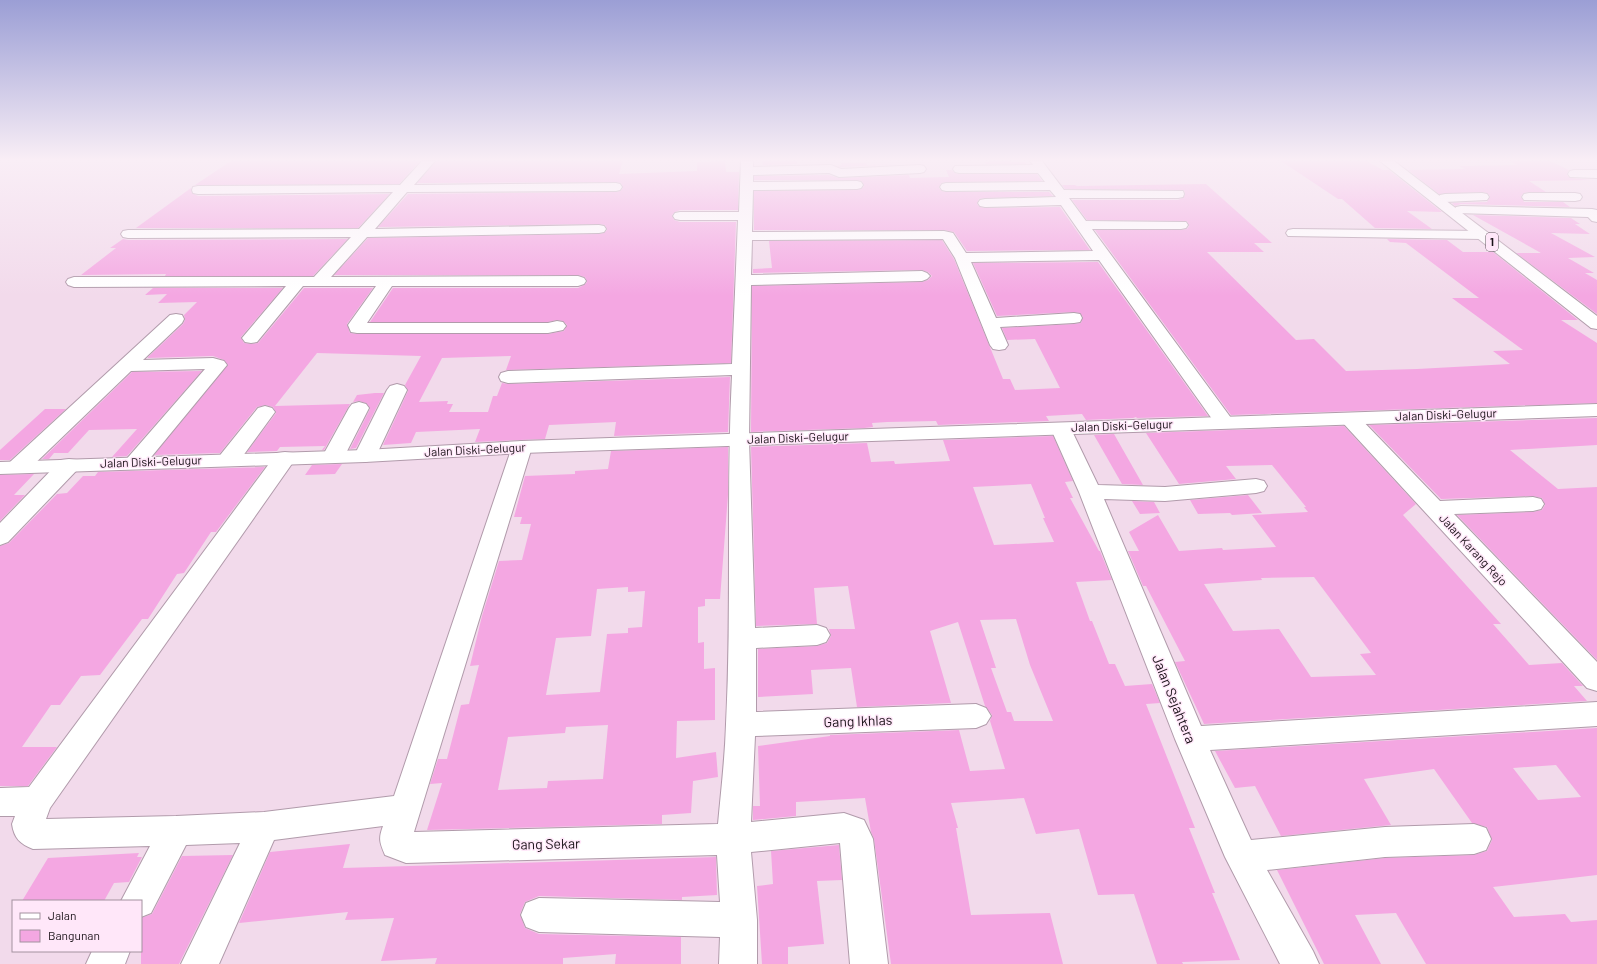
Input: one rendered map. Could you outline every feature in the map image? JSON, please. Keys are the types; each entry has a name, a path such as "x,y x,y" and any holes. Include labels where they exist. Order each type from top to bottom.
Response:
{"main road":[{"path":"319,281 388,206"},
{"path":"738,964 739,920 733,839 741,725 742,639 739,440 746,206"},
{"path":"1068,206 1224,422"},
{"name":"1","path":"1444,206 1597,324"},
{"name":"1","path":"1456,206 1597,312"},
{"path":"1461,210 1596,216"},
{"path":"680,216 746,216"},
{"path":"1082,225 1181,225"},
{"path":"128,234 363,233 599,229"},
{"path":"1293,233 1482,235"},
{"path":"745,240 944,235 950,238 962,258 999,345"},
{"path":"745,240 909,243"},
{"path":"962,258 1103,255"},
{"path":"744,280 922,276"},
{"path":"251,338 299,281"},
{"path":"388,281 357,325 357,328 548,328 557,326"},
{"path":"74,282 578,281"},
{"path":"989,323 1074,318"},
{"path":"9,467 127,366 176,319"},
{"path":"127,366 213,363 218,365 136,462"},
{"path":"508,377 741,369"},
{"path":"365,456 397,390"},
{"path":"333,457 359,408"},
{"name":"Jalan Diski–Gelugur","path":"9,467 365,456 522,448 1597,410"},
{"path":"229,460 265,412"},
{"name":"Jalan Karang Rejo","path":"1350,419 1597,680"},
{"name":"Jalan Sejahtera","path":"1061,429 1090,492 1190,738 1242,856 1300,964"},
{"path":"285,458 37,801 28,824 28,830 34,834 176,831 264,826 406,809 522,448"},
{"path":"0,537 68,465"},
{"path":"1090,492 1165,494 1256,486"},
{"path":"1434,508 1533,504"},
{"path":"742,639 817,636"},
{"path":"1190,738 1597,714"},
{"name":"Gang Ikhlas","path":"741,725 976,716"},
{"path":"0,802 37,801"},
{"name":"Gang Sekar","path":"406,809 396,836 397,844 406,848 733,839"},
{"path":"200,964 264,826"},
{"path":"733,839 844,828 852,831 856,839 869,964"},
{"path":"139,900 176,831"},
{"path":"1242,856 1385,842 1474,839"},
{"path":"539,915 739,920"},
{"path":"105,964 111,952"}],"building":[{"path":"166,206 379,206 358,228 136,228"},
{"path":"397,206 738,206 738,210 680,210 672,215 674,220 680,222 736,222 731,363 506,370 511,356 442,358 419,402 448,401 447,404 453,404 449,412 488,412 493,396 497,396 502,383 730,377 728,432 614,436 616,422 549,425 545,439 475,442 480,429 416,432 411,443 383,445 408,391 405,385 421,356 317,353 275,406 350,404 324,450 322,450 325,446 280,447 277,451 247,452 276,413 273,407 265,405 257,407 220,453 154,455 228,365 224,360 213,356 147,358 183,324 185,320 184,315 197,302 158,303 167,294 145,295 153,288 283,288 241,337 244,343 251,344 258,343 304,288 373,288 347,324 350,333 548,334 564,331 567,325 563,321 557,320 548,322 370,322 393,288 578,288 587,282 585,277 578,275 334,275 368,238 599,234 604,233 607,230 605,225 599,224 378,227"},
{"path":"754,206 979,206 985,208 1060,207 1090,250 967,251 954,232 944,230 754,230"},
{"path":"1076,206 1231,206 1272,243 1254,243 1264,252 1207,252 1296,340 1314,339 1346,371 1510,364 1493,351 1523,350 1452,298 1479,298 1406,243 1390,242 1387,239 1447,240 1463,252 1493,252 1578,320 1561,320 1597,343 1597,403 1231,415 1095,230 1181,230 1187,229 1189,226 1187,221 1087,220"},
{"path":"1350,206 1434,206 1442,212 1407,211 1432,229 1375,228"},
{"path":"1533,206 1569,206 1570,207"},
{"path":"1473,215 1571,218 1580,224 1575,224 1590,234 1551,233 1595,257 1568,258 1594,273 1585,273 1597,280 1597,314 1516,253 1541,253"},
{"path":"123,239 348,239 313,276 165,276 166,274 81,275 116,248 110,248"},
{"path":"942,240 954,259 1003,379 1010,379 1015,390 1060,388 1035,339 1007,340 1002,328 1074,324 1081,323 1083,317 1080,313 1074,312 997,316 973,263 1098,262 1208,416 1136,417 1086,420 1082,414 1046,416 1049,421 938,425 936,421 887,422 872,423 873,427 864,428 751,432 752,286 922,282 928,280 932,276 928,272 922,270 753,273 753,269 772,268 769,241"},
{"path":"202,371 127,456 112,457 137,429 89,430 68,453 54,453 49,459 42,459 132,372"},
{"path":"384,393 356,448 350,449 370,409 366,403 359,401 353,402 357,395"},
{"path":"45,409 66,409 10,460 0,460 0,450"},
{"path":"1597,418 1597,445 1510,450 1558,489 1597,487 1597,660 1457,515 1533,512 1542,510 1545,505 1542,498 1533,496 1441,499 1369,425"},
{"path":"1344,426 1416,504 1403,515 1501,624 1493,624 1529,665 1562,663 1583,686 1574,686 1587,701 1204,724 1175,662 1185,661 1146,586 1143,586 1128,551 1139,551 1129,532 1158,515 1179,551 1222,548 1223,550 1276,547 1252,515 1308,512 1304,507 1306,507 1272,465 1226,466 1236,479 1179,484 1146,433","holes":["1314,577 1371,653 1360,654 1376,675 1311,677 1279,629 1233,631 1204,584 1262,580 1261,578"]},
{"path":"1114,434 1143,485 1122,484 1094,435"},
{"path":"1053,436 1073,481 1065,482 1073,498 1070,498 1100,551 1112,580 1076,582 1090,621 1092,621 1109,664 1115,664 1125,686 1152,684 1160,703 1146,704 1195,828 1189,828 1215,893 1212,893 1240,960 1182,962 1183,964 1157,964 1134,894 1098,895 1079,829 1036,834 1024,798 951,803 958,828 956,828 971,915 1050,913 1063,964 891,964 874,839 871,832 865,798 796,802 796,816 753,820 753,806 760,806 758,746 830,735 959,730 970,771 1005,769 990,721 992,715 985,706 958,622 930,631 951,703 857,707 851,668 811,670 813,694 758,697 758,649 817,646 827,643 831,636 829,629 855,629 848,586 814,588 817,624 756,626 751,447 867,443 871,462 894,461 895,464 950,461 943,440","holes":["1031,484 1045,518 1043,518 1054,542 994,545 973,487","1016,619 1030,665 1053,721 1014,721 1011,712 1007,712 991,668 996,668 980,620"]},
{"path":"728,447 728,495 720,599 705,599 705,606 698,607 698,643 704,642 704,669 715,668 715,720 677,721 676,758 716,752 718,777 693,781 691,813 662,815 662,824 427,830 442,783 430,784 438,759 447,759 461,705 469,704 479,665 470,666 482,616 499,561 522,560 531,524 520,524 522,517 514,517 525,476 575,474 575,471 608,469 611,451","holes":["628,587 628,592 645,591 642,627 628,628 628,633 607,634 600,692 546,695 556,638 591,636 597,589","608,725 603,779 548,781 547,788 498,790 508,737 565,733 566,727"]},
{"path":"342,464 335,474 305,475 312,465"},
{"path":"265,467 216,532 211,532 184,573 177,574 148,619 142,619 100,675 81,676 60,705 51,705 22,747 57,747 28,786 0,786 0,546 9,543 57,494 67,493 83,476 95,476 98,472"},
{"path":"34,474 14,495 25,495 0,521 0,475"},
{"path":"1248,495 1262,513 1232,515 1230,513 1198,514 1190,500"},
{"path":"1132,501 1154,502 1160,513 1140,514"},
{"path":"1597,728 1597,875 1493,887 1514,917 1565,914 1571,922 1597,920 1597,964 1426,964 1396,913 1355,915 1381,964 1324,964 1277,870 1385,858 1474,855 1487,851 1492,840 1487,827 1472,823 1434,769 1364,779 1391,825 1281,836 1255,786 1235,788 1215,751","holes":["1556,765 1581,797 1538,800 1513,768"]},
{"path":"350,844 343,868 716,857 717,895 682,897 682,900 539,896 525,902 520,914 525,928 539,934 681,937 681,964 615,964 616,954 563,958 563,964 435,964 437,958 381,961 394,918 345,920 348,912 239,923 270,852"},
{"path":"839,845 842,880 817,881 824,944 788,947 788,964 762,964 757,886 773,884 771,851"},
{"path":"139,853 137,857 142,857 129,882 114,883 105,900 23,900 48,858"},
{"path":"233,855 179,964 141,964 142,918 152,914 182,856"}]}
